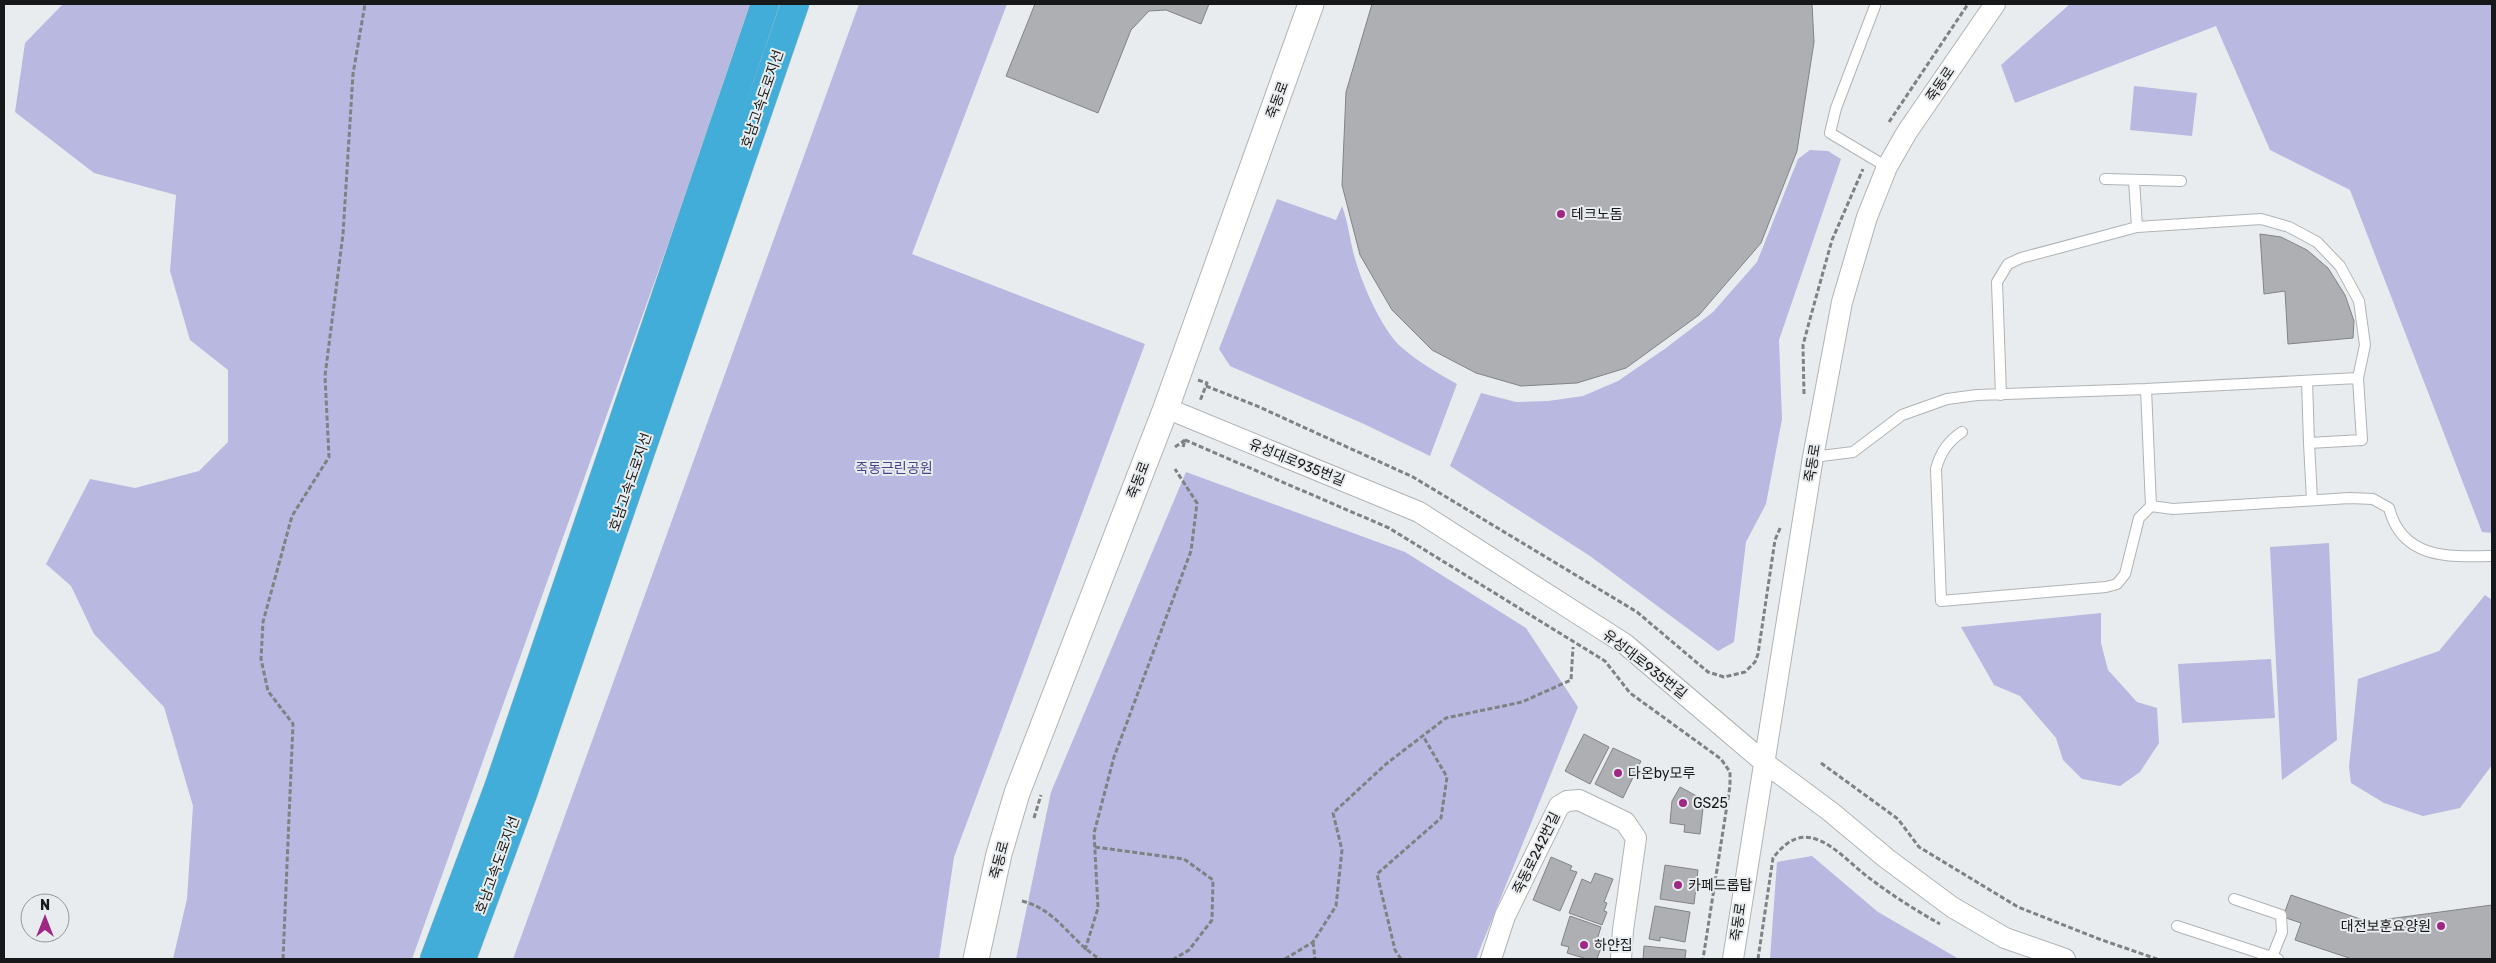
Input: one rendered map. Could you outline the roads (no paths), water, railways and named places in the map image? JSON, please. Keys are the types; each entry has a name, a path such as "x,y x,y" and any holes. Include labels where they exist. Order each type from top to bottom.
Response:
{"highway":[{"name":"호남고속도로지선","path":"434,959 498,788 765,4"},
{"name":"호남고속도로지선","path":"462,959 523,794 795,4"}],"street":[{"name":"죽동로","path":"976,959 999,854 1017,793 1166,408 1311,4"},
{"name":"죽동로","path":"1733,959 1813,457 1842,302 1868,216 1887,167 1907,132 1995,4"},
{"name":"유성대로935번길","path":"1166,408 1420,512 1625,644 1765,763 1952,907 2005,938 2065,959"},
{"name":"죽동로242번길","path":"1491,959 1505,916 1559,806 1567,801 1579,800 1625,822 1636,838 1623,930 1621,959"}],"lane":[{"path":"1875,6 1836,108 1830,133 1887,167"},
{"path":"2105,180 2180,181"},
{"path":"2134,180 2137,226"},
{"path":"2001,395 1997,282 2008,264 2021,258 2137,226 2262,219 2289,227 2317,242 2340,266 2359,301 2365,346 2358,378 2362,440 2309,443"},
{"path":"1813,457 1853,452 1902,415 1947,399 1977,395 2146,389 2358,378"},
{"path":"2307,381 2312,500"},
{"path":"1962,432 1946,446 1939,456 1936,469 1941,601 2106,587 2117,584 2129,565 2139,518 2151,506 2146,389"},
{"path":"2151,506 2173,509 2312,500 2373,499 2388,508 2393,526 2410,542 2436,555 2492,556"},
{"path":"2177,926 2252,955 2275,958 2282,932 2281,915 2234,900"}],"place":[{"name":"테크노돔","path":"1561,214"},
{"name":"다온by모루","path":"1618,773"},
{"name":"GS25","path":"1683,803"},
{"name":"카페드롭탑","path":"1678,885"},
{"name":"대전보훈요양원","path":"2441,926"},
{"name":"하얀집","path":"1584,945"}],"park label":[{"name":"죽동근린공원","path":"894,468"}]}
